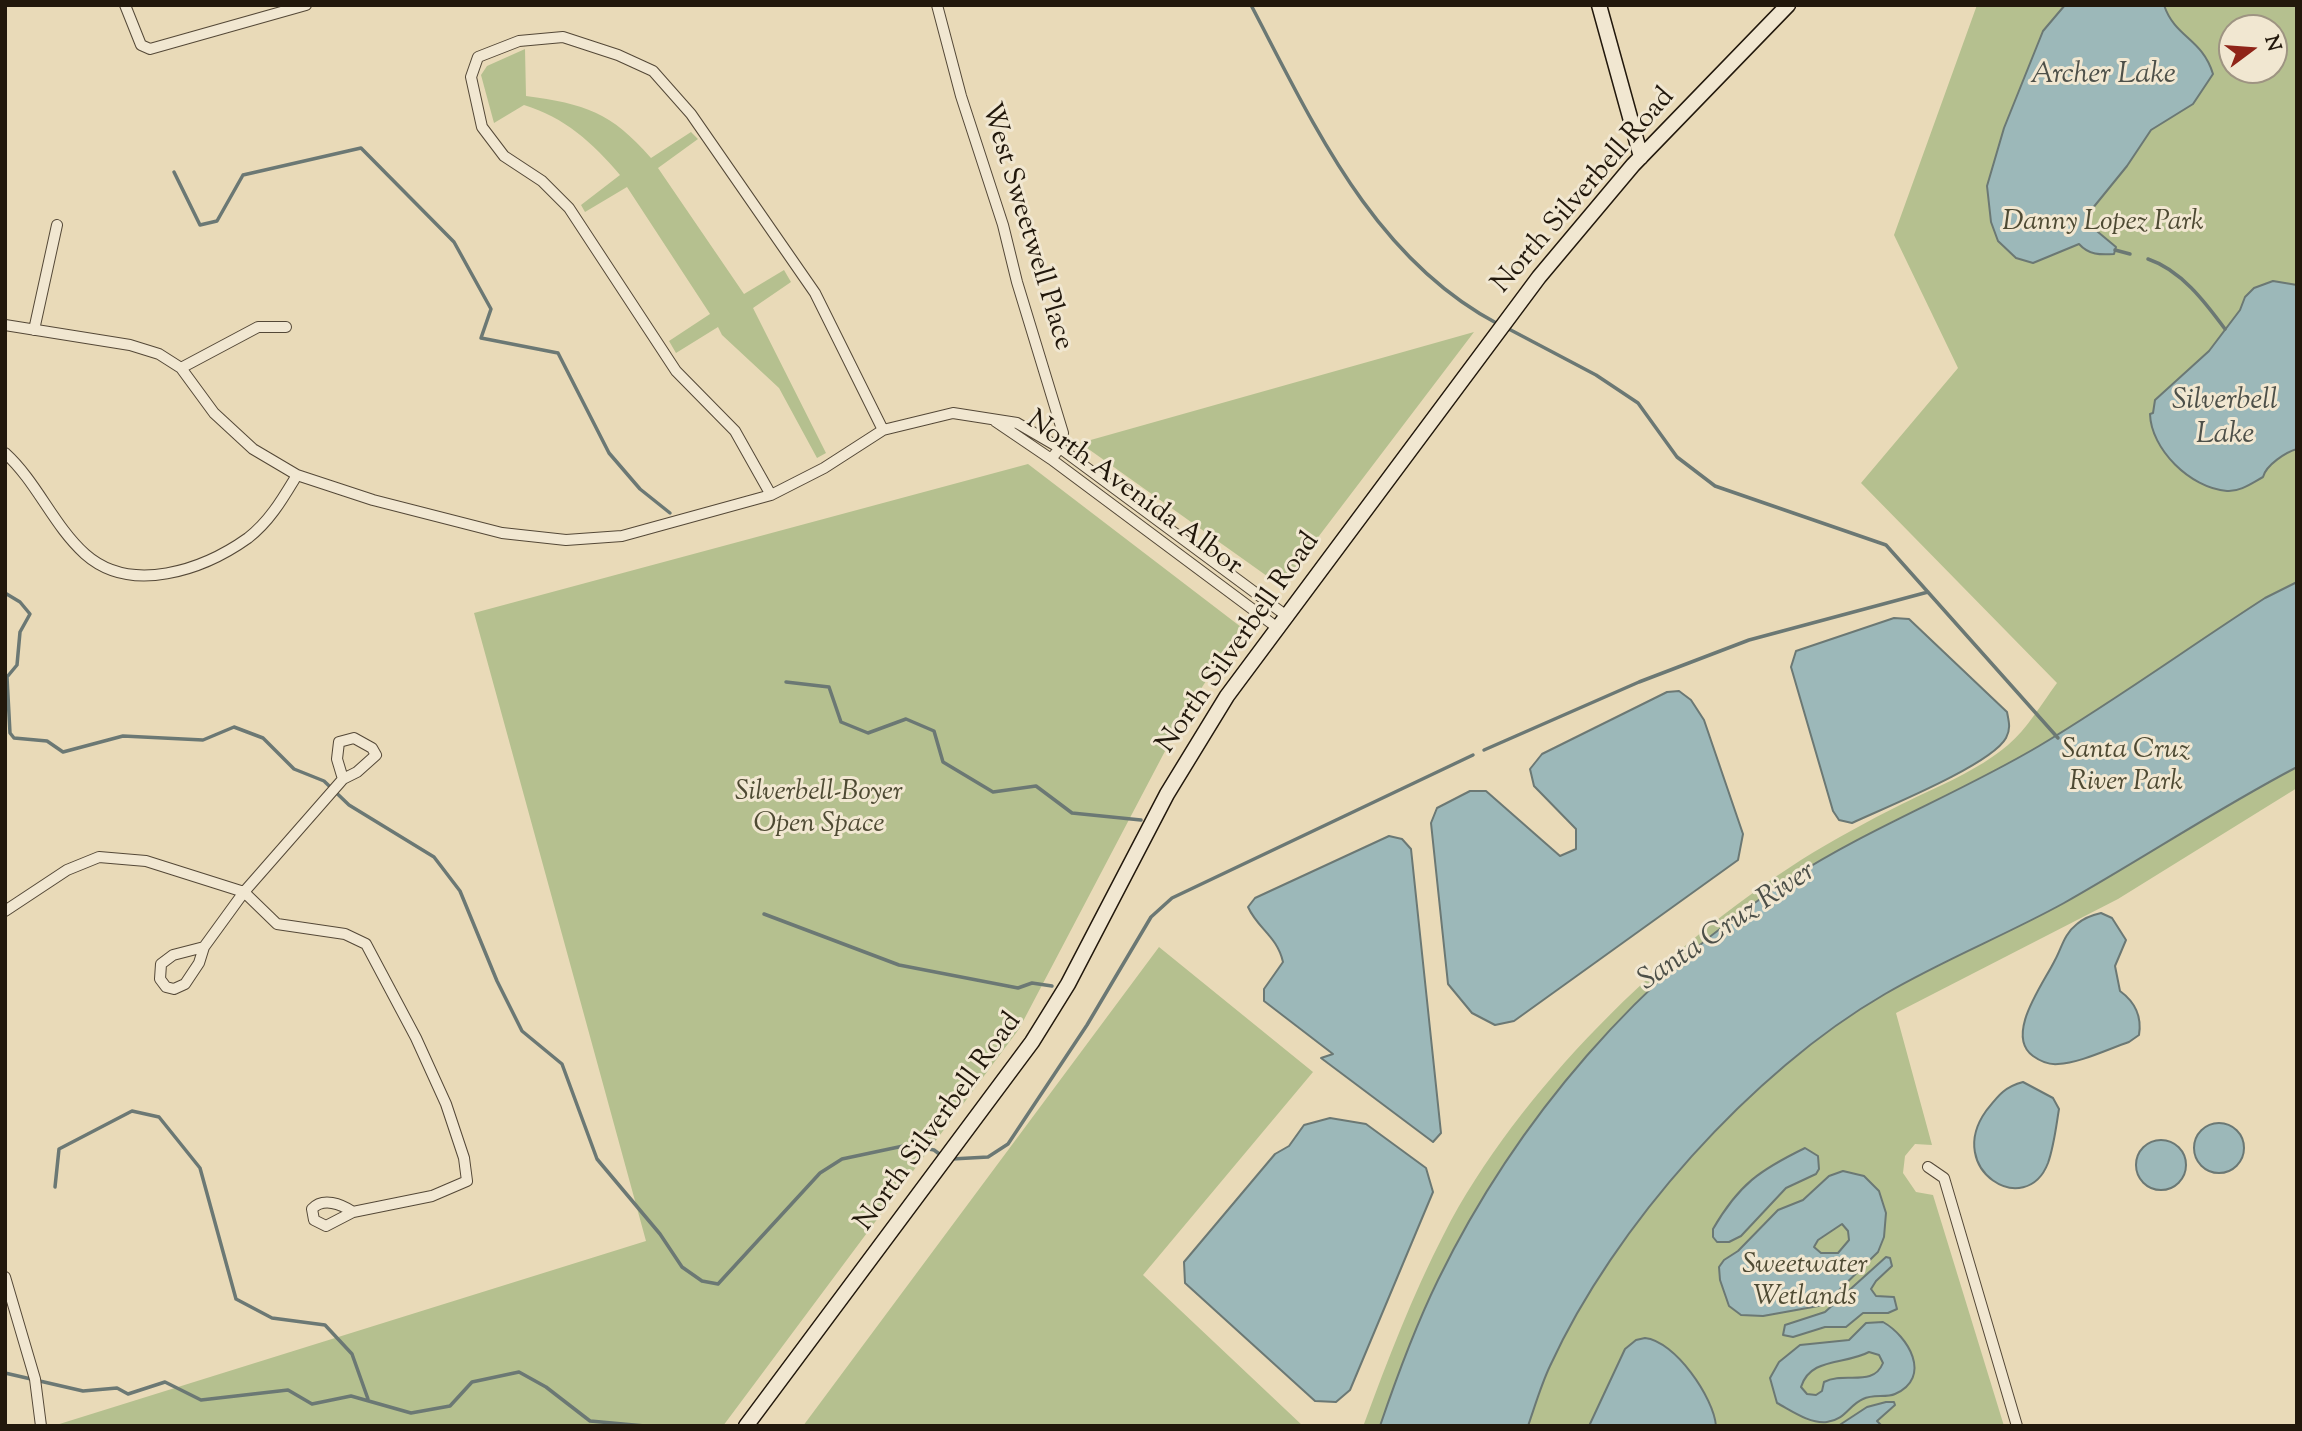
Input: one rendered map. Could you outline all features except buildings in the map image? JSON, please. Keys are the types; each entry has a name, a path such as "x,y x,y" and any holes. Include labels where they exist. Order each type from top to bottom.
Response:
{"main road":[{"path":"1599,5 1641,157"},
{"name":"North Silverbell Road","path":"746,1426 1032,1042 1069,984 1195,745 1279,629 1539,277 1641,157 1788,5"}],"street":[{"path":"125,5 141,45 150,50 306,5"},
{"name":"West Sweetwell Place","path":"937,5 961,96 1003,225 1017,282 1063,433 1060,448"},
{"path":"771,495 734,431 676,371 569,208 542,181 504,156 482,127 471,77 478,57 519,41 563,37 618,55 653,71 691,114 815,293 883,430"},
{"path":"34,330 57,225"},
{"path":"5,325 130,345 159,354 181,368 258,327 286,327"},
{"name":"North Avenida Albor","path":"181,368 214,413 253,449 297,475 373,500 502,533 566,540 622,536 771,495 824,468 883,430 953,413 1017,423 1060,448 1288,617"},
{"name":"North Avenida Albor","path":"995,421 1051,458 1279,629"},
{"path":"1051,458 1060,448"},
{"path":"5,453 25,471 84,554 122,575 154,576 219,554 248,537 275,512 297,475"},
{"path":"1108,501 1116,489"},
{"path":"204,947 173,955 161,964 160,979 166,987 174,989 185,984 200,963 204,947 244,892 343,779 373,761 376,755 372,748 354,737 339,742 337,759 343,779"},
{"path":"5,911 67,870 99,857 146,861 244,892 277,924 345,934 366,944 416,1038 446,1104 464,1158 467,1181 432,1196 353,1212"},
{"path":"1928,1167 1944,1178 2018,1426"},
{"path":"5,1277 34,1379 41,1426"}],"green space":[{"path":"1977,5 2297,5 2297,788 2118,899 1896,1013 1932,1145 1915,1144 1905,1156 1903,1173 1916,1192 1933,1195 2004,1426 1357,1426 1364,1424 1421,1281 1475,1180 1512,1127 1554,1075 1599,1026 1698,935 1749,895 1838,838 1971,770 1996,754 2022,731 2057,683 1861,483 1958,368 1894,235"},
{"path":"525,49 526,96 565,103 596,113 623,130 651,158 691,132 698,139 658,168 744,294 784,270 791,282 753,308 826,453 817,458 779,388 722,335 718,327 676,353 669,341 710,314 627,187 585,212 581,205 620,175 599,152 565,124 524,105 494,123 481,75 487,66"},
{"path":"1474,332 1281,586 1080,443"},
{"name":"Silverbell-Boyer Open Space","path":"1028,464 1241,627 1184,715 1019,1029 723,1426 53,1426 646,1241 474,613"},
{"path":"1159,947 1313,1072 1143,1275 1303,1426 803,1426"}],"water":[{"name":"Archer Lake","path":"2065,5 2164,5 2175,25 2202,53 2213,74 2193,104 2151,130 2127,166 2088,214 2086,222 2116,247 2114,254 2095,254 2079,244 2033,263 2016,258 1998,241 1991,222 1987,186 2004,128 2043,31"},
{"name":"Silverbell Lake","path":"2273,281 2297,285 2297,449 2277,460 2263,477 2246,487 2232,491 2213,488 2187,475 2165,453 2152,427 2150,414 2153,413 2155,400 2209,351 2240,310 2245,297 2254,288"},
{"name":"Santa Cruz River","path":"2297,582 2297,767 2064,903 1885,994 1835,1026 1786,1065 1737,1109 1692,1156 1649,1207 1611,1260 1577,1313 1550,1366 1528,1426 1380,1426 1422,1316 1469,1221 1544,1108 1633,1006 1735,917 1790,879 1851,843 2039,746 2265,598"},
{"path":"1894,618 1909,619 2007,712 2009,732 1996,749 1959,773 1852,823 1839,820 1833,811 1791,667 1796,651"},
{"path":"1679,691 1691,700 1704,720 1743,834 1738,860 1514,1021 1495,1025 1472,1013 1448,984 1431,823 1437,808 1470,791 1486,791 1560,856 1576,849 1576,829 1534,786 1530,769 1542,754 1667,692"},
{"path":"1389,836 1402,839 1411,849 1441,1133 1433,1142 1321,1058 1333,1054 1264,1001 1264,989 1283,962 1272,939 1248,907 1255,898"},
{"path":"2101,913 2112,918 2126,940 2115,966 2120,991 2130,1000 2138,1016 2139,1035 2129,1042 2075,1061 2054,1064 2044,1062 2033,1056 2025,1047 2024,1022 2069,932 2082,920"},
{"path":"2023,1082 2053,1098 2059,1109 2050,1157 2037,1180 2023,1187 2008,1187 1993,1181 1981,1168 1975,1152 1976,1133 1986,1111 1998,1097 2006,1089"},
{"path":"1330,1118 1366,1124 1426,1168 1433,1192 1350,1390 1336,1402 1315,1401 1185,1283 1184,1262 1275,1154 1289,1146 1304,1125"},
{"path":"2219,1123 2237,1130 2244,1148 2237,1166 2219,1173 2201,1166 2194,1148 2201,1130"},
{"path":"2161,1140 2179,1147 2186,1165 2179,1183 2161,1190 2143,1183 2136,1165 2143,1147"},
{"path":"1805,1148 1818,1156 1819,1169 1816,1174 1786,1188 1741,1236 1729,1242 1717,1242 1713,1237 1713,1229 1742,1189 1763,1171"},
{"path":"1843,1171 1864,1176 1879,1191 1886,1213 1884,1237 1878,1252 1824,1305 1763,1316 1741,1315 1729,1306 1720,1280 1719,1267 1778,1210 1803,1200 1829,1176","holes":["1842,1224 1848,1231 1849,1240 1838,1253 1821,1253 1814,1247 1818,1240"]},
{"path":"1886,1257 1890,1258 1892,1266 1871,1289 1876,1296 1894,1297 1897,1309 1888,1313 1863,1313 1846,1327 1825,1327 1793,1337 1783,1335 1785,1325 1825,1312"},
{"path":"1883,1322 1908,1346 1914,1367 1913,1378 1906,1387 1895,1394 1863,1399 1843,1415 1827,1422 1808,1419 1777,1403 1770,1378 1779,1362 1800,1345 1849,1340 1866,1323","holes":["1869,1352 1879,1355 1883,1363 1872,1375 1832,1379 1824,1382 1822,1391 1816,1395 1807,1394 1801,1387 1806,1377 1820,1366"]},
{"path":"1645,1338 1657,1341 1668,1349 1691,1373 1708,1401 1716,1426 1589,1426 1625,1349 1636,1340"},
{"path":"1894,1402 1895,1405 1877,1421 1881,1425 1899,1426 1838,1426 1867,1407"}],"waterway":[{"path":"1251,5 1324,141 1351,185 1382,226 1416,263 1454,296 1498,324"},
{"path":"174,172 200,225 217,221 243,175 361,148 454,242 491,309 481,338 558,353 609,453 640,489 670,513"},
{"path":"2115,250 2130,254"},
{"path":"2148,259 2182,279 2225,329"},
{"path":"1505,327 1596,375 1638,403 1677,457 1715,486 1886,545 2058,738"},
{"path":"1484,750 1639,682 1749,640 1928,592"},
{"path":"5,593 20,602 30,614 20,632 17,665 7,677 10,733 14,738 47,741 63,752 123,736 203,740 234,727 263,738 294,769 324,781 349,805 434,857 460,891 497,981 522,1031 562,1064 597,1159 660,1234 682,1267 702,1281 718,1284 820,1173 842,1159 908,1145 934,1150 942,1156"},
{"path":"786,682 829,687 841,722 868,733 906,719 934,731 943,762 993,792 1036,786 1072,813 1141,820"},
{"path":"952,1159 988,1157 1008,1144 1087,1025 1151,917 1172,898 1473,755"},
{"path":"764,914 899,965 1018,988 1032,983 1052,986"},
{"path":"55,1187 59,1149 132,1111 159,1117 200,1168 236,1299 272,1318 325,1325 352,1354 368,1399"},
{"path":"5,1373 83,1391 117,1388 128,1394 165,1382 201,1400 288,1390 312,1404 351,1396 411,1413 450,1406 472,1382 519,1372 546,1387 590,1421 645,1426"}],"park label":[{"name":"Danny Lopez Park","path":"2103,224"},
{"name":"Santa Cruz River Park","path":"2126,768"},
{"name":"Sweetwater Wetlands","path":"1805,1283"}]}
